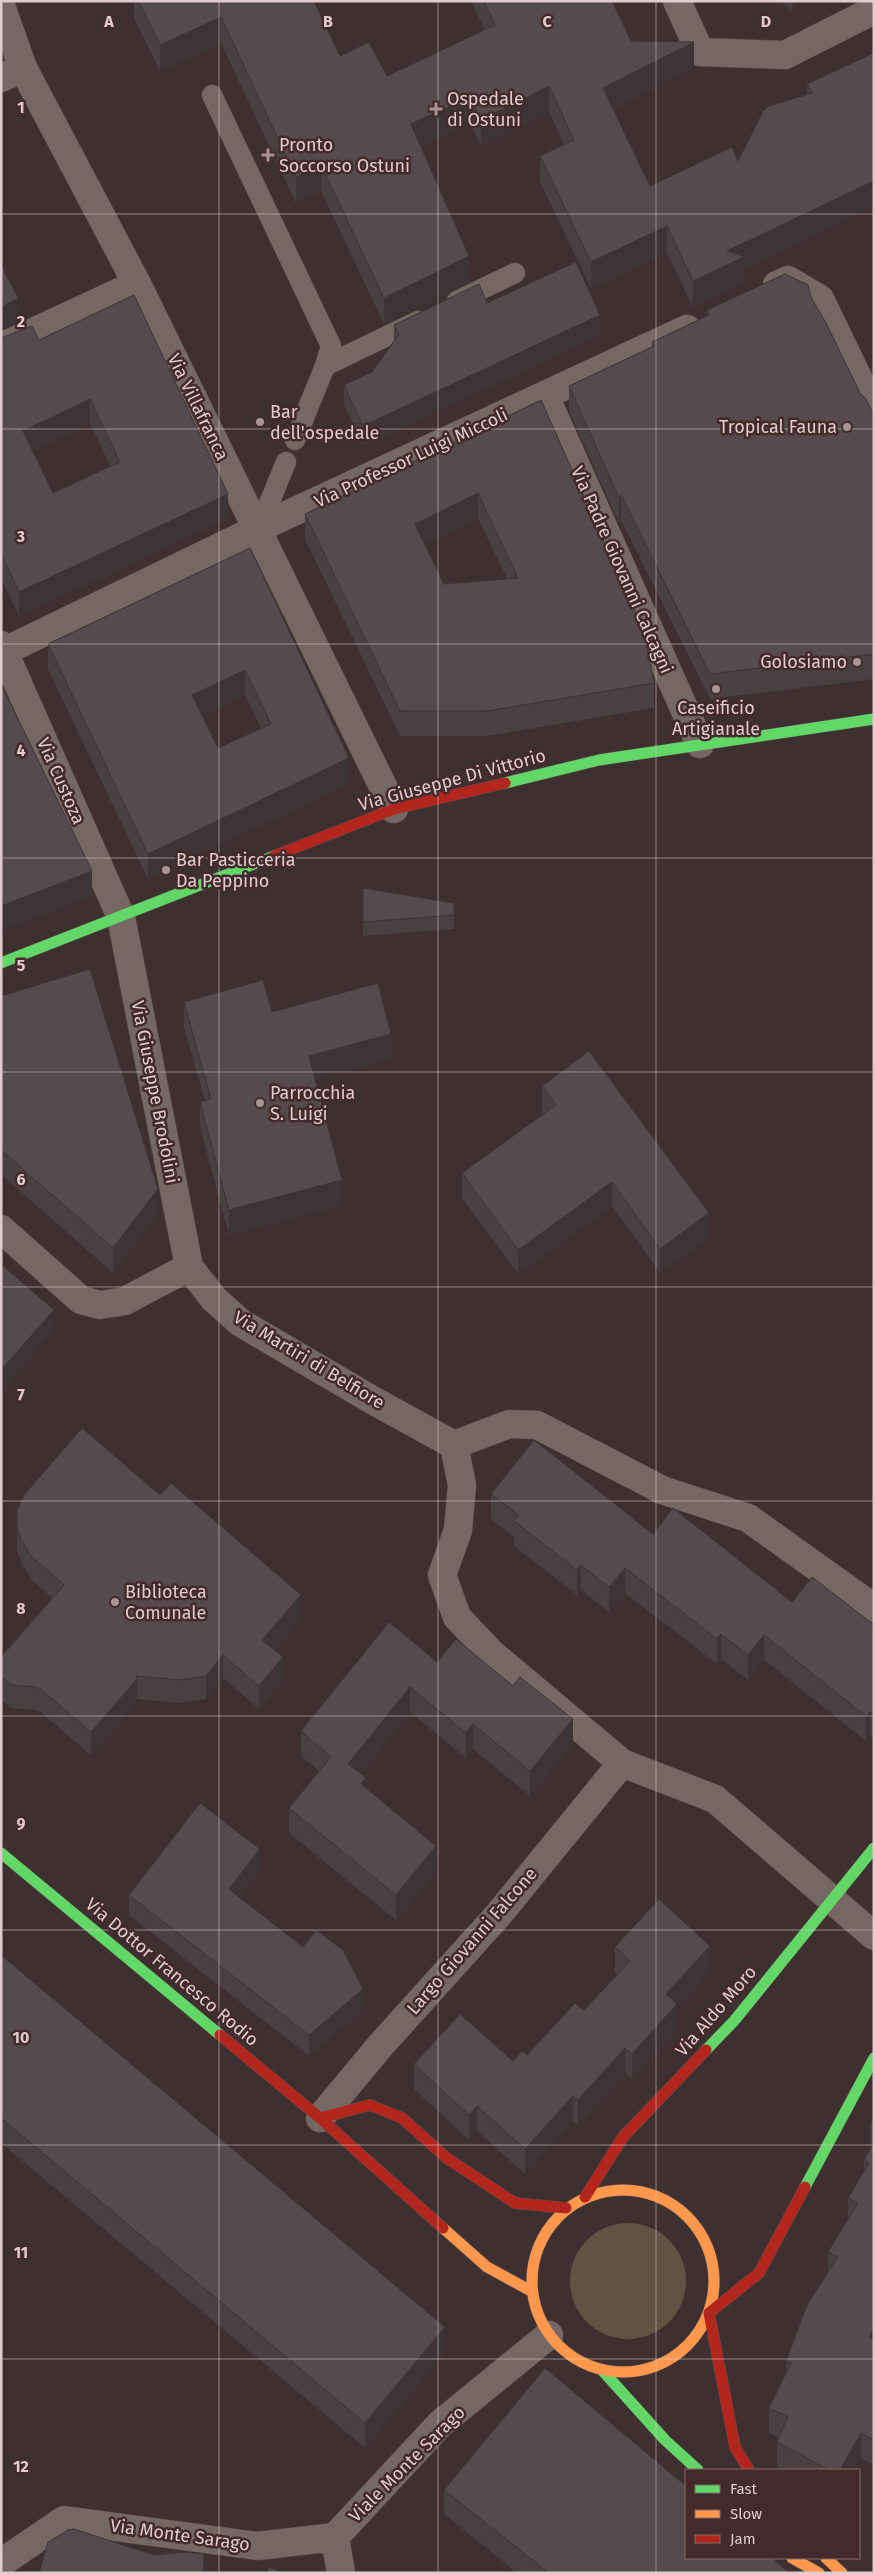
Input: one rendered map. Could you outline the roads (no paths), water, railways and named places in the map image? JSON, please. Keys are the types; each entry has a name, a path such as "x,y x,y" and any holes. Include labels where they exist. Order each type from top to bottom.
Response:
{"main road":[{"name":"Via Giuseppe Di Vittorio","path":"1,963 394,809 599,760 874,719"},
{"name":"Via Aldo Moro","path":"585,2197 623,2137 734,2021 874,1848"},
{"name":"Via Dottor Francesco Rodio","path":"1,1853 320,2118 487,2267 532,2291"},
{"path":"709,2313 759,2273 874,2058"},
{"path":"320,2118 370,2105 402,2118 448,2159 515,2203 566,2208"},
{"path":"614,2189 645,2191 674,2204 696,2225 710,2252 715,2283 709,2313 697,2336 678,2355 655,2368 629,2373 602,2370 582,2363 549,2336 538,2314 532,2291 533,2260 546,2231 566,2208 585,2197 614,2189"},
{"path":"709,2313 720,2379 735,2447 748,2469"},
{"path":"602,2370 665,2440 697,2469"},
{"path":"793,2559 819,2573"},
{"path":"827,2559 842,2573"}],"street":[{"path":"676,1 700,52 785,55 874,10"},
{"name":"Via Villafranca","path":"1,6 12,73 137,284 259,528 394,809"},
{"path":"752,298 788,280 820,299 874,412"},
{"path":"1,347 137,284"},
{"name":"Via Professor Luigi Miccoli","path":"2,650 707,319"},
{"name":"Via Padre Giovanni Calcagni","path":"545,396 700,744"},
{"name":"Via Custoza","path":"2,650 120,917"},
{"name":"Via Giuseppe Brodolini","path":"120,917 189,1267"},
{"path":"1,1229 81,1300 100,1305 125,1301 189,1267"},
{"name":"Via Martiri di Belfiore","path":"189,1267 214,1299 241,1323 374,1401 454,1445"},
{"path":"874,1608 748,1518 662,1490 537,1426 508,1424 454,1445 462,1485 458,1530 442,1575 457,1617 491,1654 622,1763 715,1799 874,1936"},
{"name":"Largo Giovanni Falcone","path":"320,2118 380,2046 499,1914 622,1763"},
{"name":"Viale Monte Sarago","path":"335,2537 440,2424 549,2336"},
{"name":"Via Monte Sarago","path":"1,2563 64,2520 258,2546 335,2537"},
{"path":"335,2537 341,2573"}],"lane":[{"path":"212,95 331,346 326,366 295,440"},
{"path":"326,366 515,273"},
{"path":"259,528 286,462"}],"place":[{"name":"Ospedale di Ostuni","path":"436,109"},
{"name":"Pronto Soccorso Ostuni","path":"268,155"},
{"name":"Bar dell'ospedale","path":"260,422"},
{"name":"Tropical Fauna","path":"847,427"},
{"name":"Golosiamo","path":"857,662"},
{"name":"Caseificio Artigianale","path":"716,689"},
{"name":"Bar Pasticceria Da Peppino","path":"166,870"},
{"name":"Parrocchia S. Luigi","path":"260,1103"},
{"name":"Biblioteca Comunale","path":"115,1602"}]}
